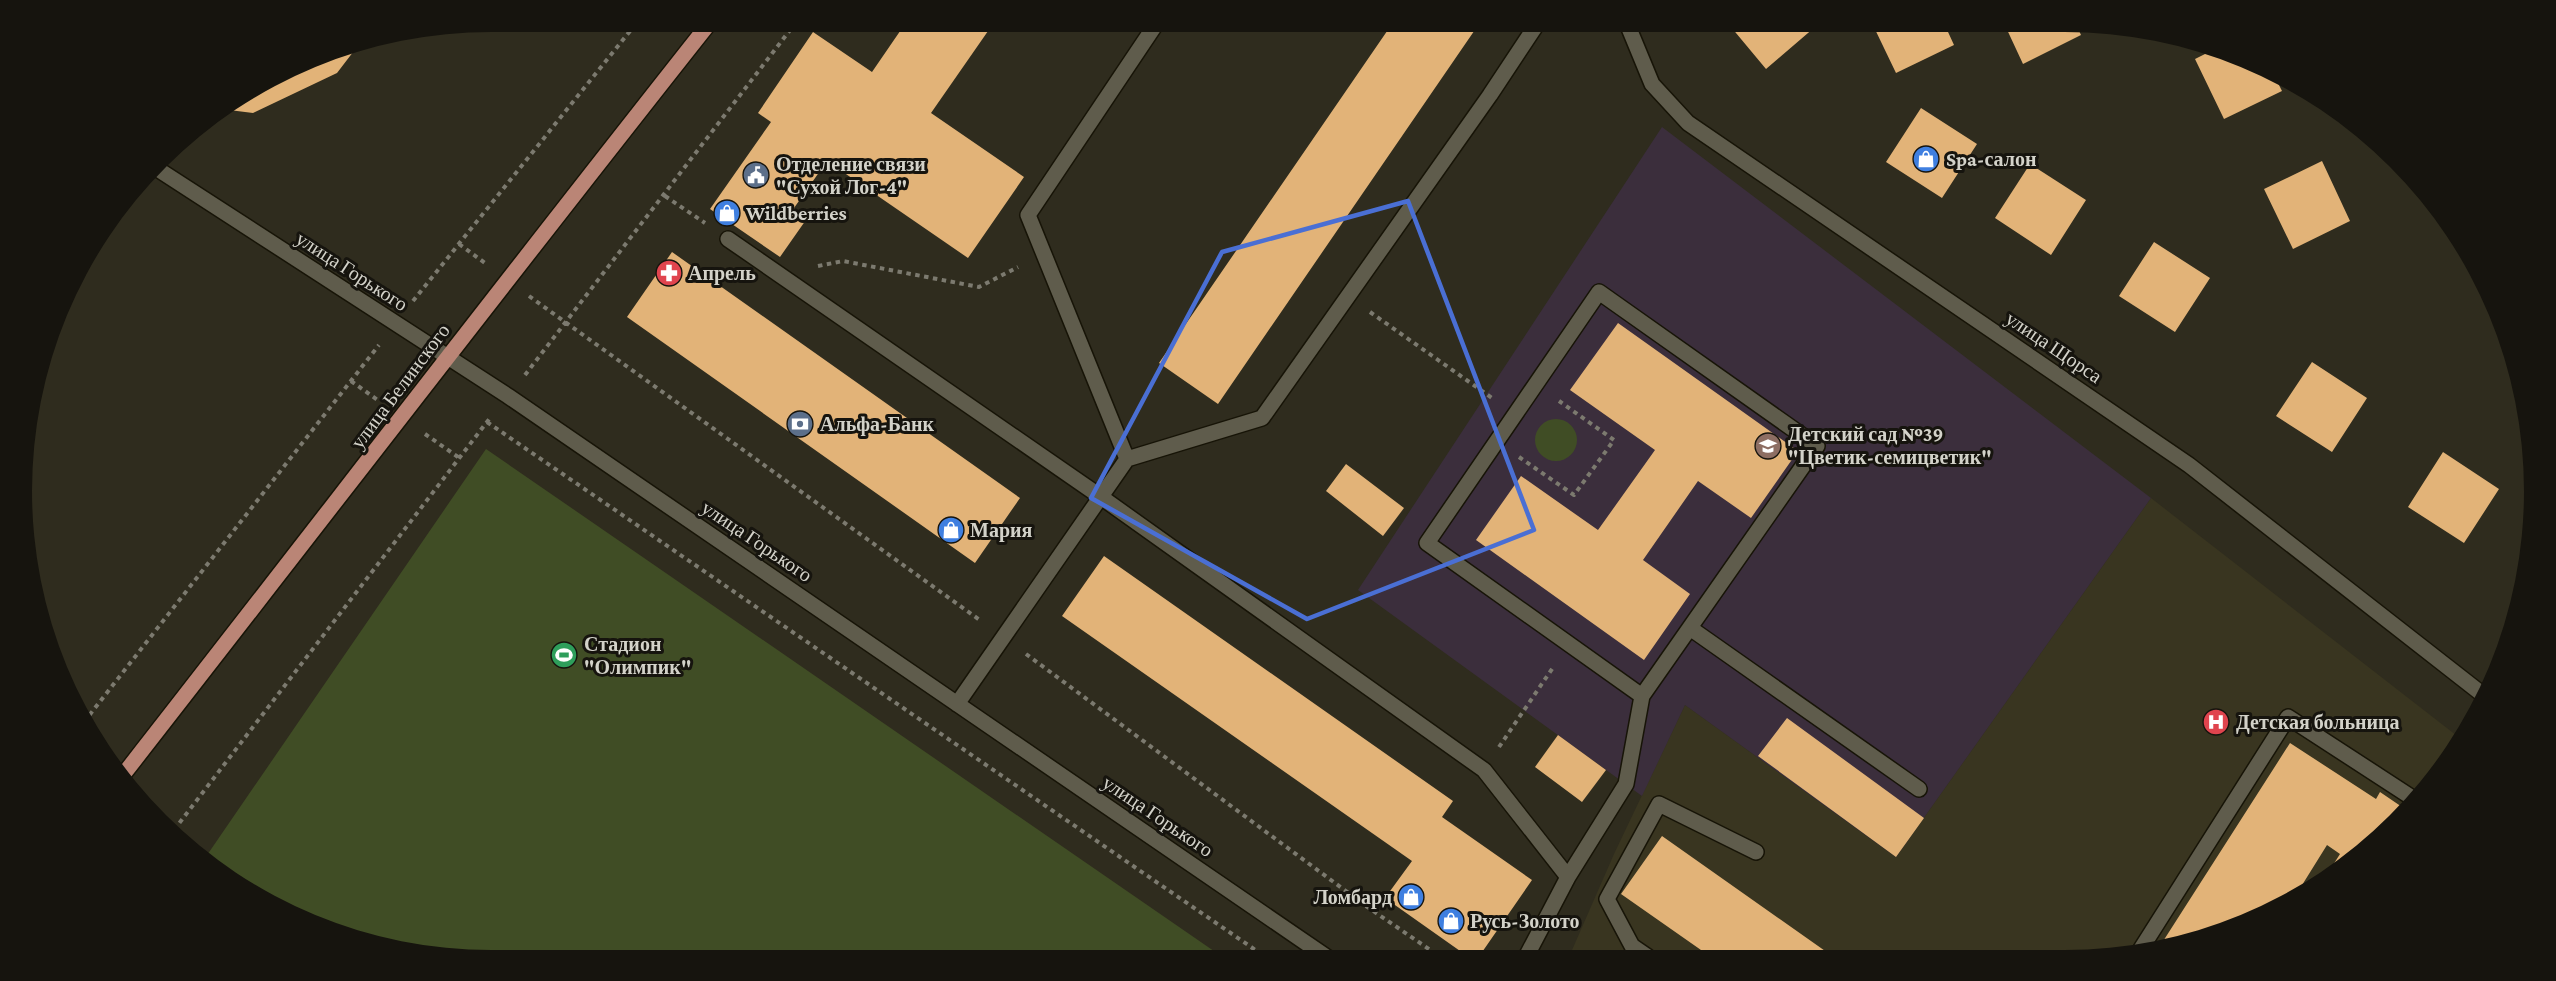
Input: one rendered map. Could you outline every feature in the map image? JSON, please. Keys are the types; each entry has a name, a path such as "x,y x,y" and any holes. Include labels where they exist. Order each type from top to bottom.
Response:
{"main road":[{"name":"улица Белинского","path":"126,771 507,279 702,32"}],"street":[{"path":"1127,459 1028,215 1151,32"},
{"path":"957,704 1127,459 1262,418 1490,95 1532,32"},
{"name":"улица Щорса","path":"1631,32 1652,84 1688,123 2189,465 2478,691"},
{"name":"улица Горького","path":"161,171 508,396 1316,950"},
{"path":"728,239 1101,497 1484,770 1568,877"},
{"path":"1531,950 1568,877 1626,784 1642,696 1817,446 1599,292 1427,543 1642,696"},
{"path":"1690,628 1919,789"},
{"path":"2145,943 2288,717 2409,795"},
{"path":"1629,950 1607,899 1659,804 1756,852"}],"path":[{"path":"90,714 395,324 629,32"},
{"path":"177,826 487,422 665,196 789,32"},
{"path":"665,196 728,239"},
{"path":"459,244 566,324 1004,638 1366,906 1430,950"},
{"path":"779,274 843,261 979,287 1044,254"},
{"path":"1348,296 1515,414"},
{"path":"1497,441 1574,495 1614,440 1536,384"},
{"path":"487,422 1255,950"},
{"path":"1484,770 1569,644"}],"highlighted area":[{"path":"1408,201 1534,530 1307,619 1091,498 1222,252"}],"shaded area":[{"name":"Детский сад №39 \"Цветик-семицветик\"","path":"1662,127 2151,498 1896,857 1685,705 1642,796 1358,590"},
{"name":"Детская больница","path":"2151,498 2454,734 2411,793 2368,836 2345,855 2321,872 2269,902 2241,915 2184,934 2125,946 2066,950 1572,950 1614,854 1685,705 1896,857"}],"green space":[{"path":"1556,419 1571,425 1577,440 1571,455 1556,461 1541,455 1535,440 1541,425"},
{"name":"Стадион \"Олимпик\"","path":"486,449 1212,950 460,949 401,941 315,915 261,888 209,853"}],"building":[{"path":"813,32 872,72 899,32 987,32 931,113 1024,177 968,258 827,161 794,208 808,217 780,257 710,209 771,122 758,113"},
{"path":"1386,32 1473,32 1218,404 1159,363"},
{"path":"1735,32 1809,32 1766,69"},
{"path":"1876,32 1948,32 1954,45 1896,73"},
{"path":"2008,32 2080,32 2081,35 2023,64"},
{"path":"352,53 337,73 253,113 233,110 287,79"},
{"path":"2206,54 2241,66 2279,84 2282,91 2224,119 2195,59"},
{"path":"1921,108 1977,144 1942,198 1886,162"},
{"path":"2322,161 2350,221 2293,249 2264,189"},
{"path":"2030,164 2086,200 2051,255 1995,218"},
{"path":"2154,242 2210,278 2175,332 2119,296"},
{"path":"672,252 1020,498 975,563 627,317"},
{"path":"1618,323 1798,451 1751,518 1698,481 1643,560 1690,594 1644,660 1476,540 1521,476 1598,530 1655,450 1570,390"},
{"path":"2312,362 2367,398 2332,452 2276,416"},
{"path":"2443,452 2499,489 2464,543 2408,507"},
{"path":"1346,464 1404,508 1383,536 1326,491"},
{"path":"1104,556 1453,801 1442,817 1532,880 1484,950 1459,950 1385,898 1412,861 1062,616"},
{"path":"1787,718 1924,818 1896,857 1758,756"},
{"path":"1558,735 1606,770 1582,802 1535,767"},
{"path":"2290,743 2376,799 2380,792 2399,805 2368,836 2335,862 2340,854 2327,845 2303,883 2295,888 2241,915 2165,939"},
{"path":"1662,836 1824,950 1701,950 1621,894"}],"place":[{"name":"Spa-салон","path":"1926,159"},
{"name":"Отделение связи \"Сухой Лог-4\"","path":"756,175"},
{"name":"Wildberries","path":"727,213"},
{"name":"Апрель","path":"669,273"},
{"name":"Альфа-Банк","path":"800,424"},
{"name":"Детский сад №39 \"Цветик-семицветик\"","path":"1768,446"},
{"name":"Мария","path":"951,530"},
{"name":"Стадион \"Олимпик\"","path":"564,655"},
{"name":"Детская больница","path":"2216,722"},
{"name":"Ломбард","path":"1411,897"},
{"name":"Русь-Золото","path":"1451,921"}]}
